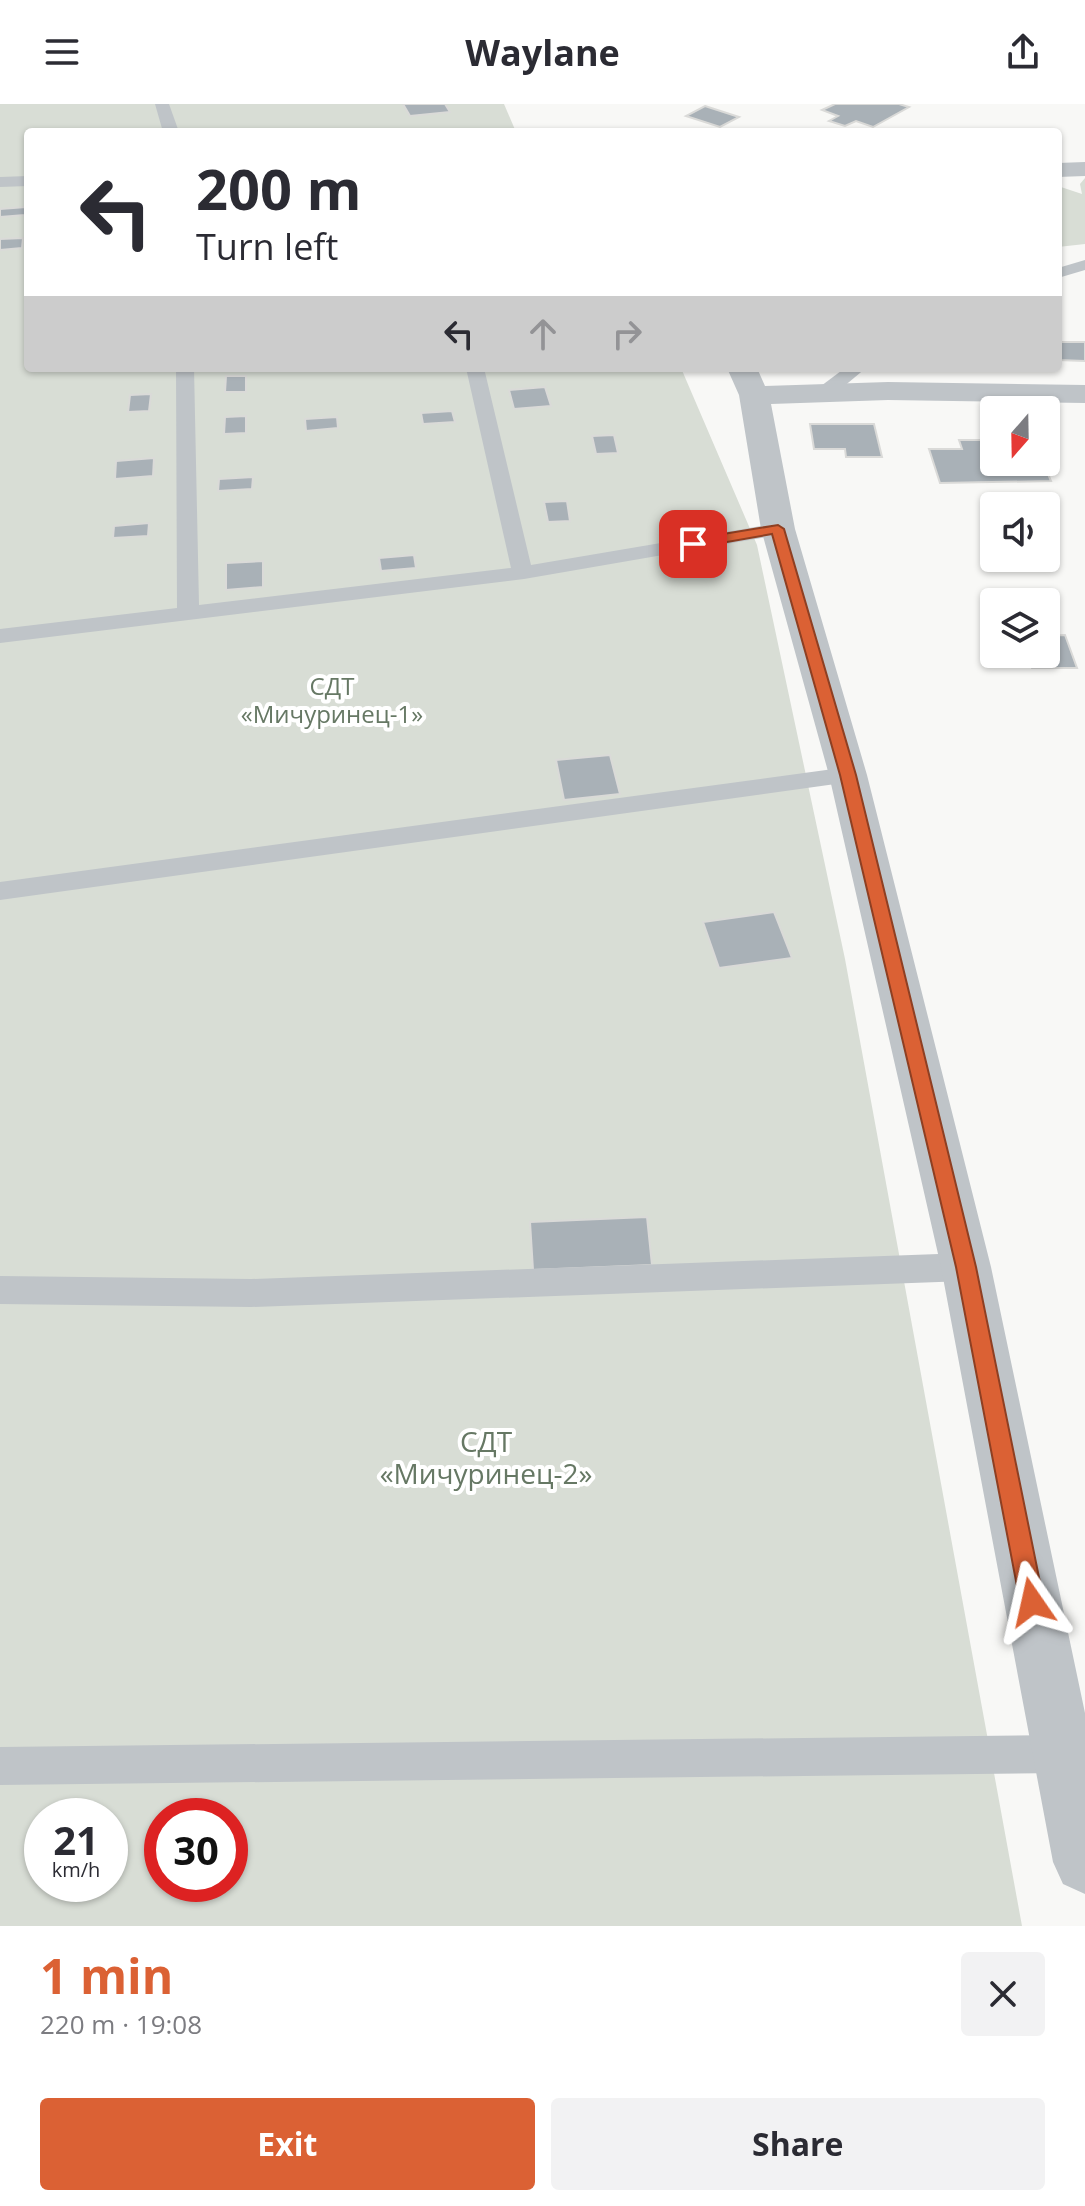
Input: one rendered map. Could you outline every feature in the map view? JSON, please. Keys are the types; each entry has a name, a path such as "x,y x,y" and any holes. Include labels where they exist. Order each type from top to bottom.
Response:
{"street":[{"path":"1062,170 1085,169"},
{"path":"1082,1833 1062,1754 966,1267 848,775 778,529 748,382 824,393 1085,394"}],"lane":[{"path":"162,104 170,128"},
{"path":"0,182 24,181"},
{"path":"1062,272 1085,265"},
{"path":"185,372 188,613"},
{"path":"476,372 518,562 524,573"},
{"path":"824,393 852,372"},
{"path":"0,636 524,573 778,529"},
{"path":"0,891 848,775"},
{"path":"0,1290 251,1293 966,1267"},
{"path":"0,1766 1062,1754"}],"green space":[{"name":"СДТ «Мичуринец-2»","path":"0,104 504,104 514,128 24,128 24,372 683,372 757,545 845,959 1022,1926 0,1926"},
{"path":"1085,178 1085,244 1062,247 1062,187 1082,194 1080,184"}],"building":[{"path":"403,104 445,104 450,112 410,116"},
{"path":"835,104 899,104 909,107 873,127 856,121 845,126 829,121 838,116 822,110"},
{"path":"705,106 739,117 720,127 686,116"},
{"path":"24,207 24,215 0,217 0,209"},
{"path":"23,238 22,248 0,250 0,239"},
{"path":"1062,342 1085,342 1085,361 1062,360"},
{"path":"226,376 246,376 246,392 225,392"},
{"path":"545,387 551,406 514,409 509,390"},
{"path":"151,394 149,411 128,412 130,395"},
{"path":"452,411 455,422 423,424 421,413"},
{"path":"246,416 246,433 224,434 225,417"},
{"path":"337,417 338,428 306,431 305,419"},
{"path":"810,424 874,424 882,457 846,457 845,449 814,449"},
{"path":"614,435 618,453 596,454 592,436"},
{"path":"959,440 980,440 980,476 1049,476 1051,481 940,483 929,449 962,449"},
{"path":"154,458 153,476 115,479 116,461"},
{"path":"253,477 252,489 218,491 219,479"},
{"path":"567,501 570,521 548,522 544,502"},
{"path":"149,523 148,536 113,538 114,526"},
{"path":"414,555 416,568 381,571 379,558"},
{"path":"263,561 263,587 226,590 226,563"},
{"path":"1060,635 1065,635 1077,668 1060,668"},
{"path":"610,755 620,794 564,800 556,760"},
{"path":"774,912 792,958 719,968 703,922"},
{"path":"647,1217 652,1265 533,1270 530,1222"}],"route":[{"path":"693,544 778,529 848,775 966,1267 1032,1602"}],"park label":[{"name":"СДТ «Мичуринец-1»","path":"332,699"}]}
